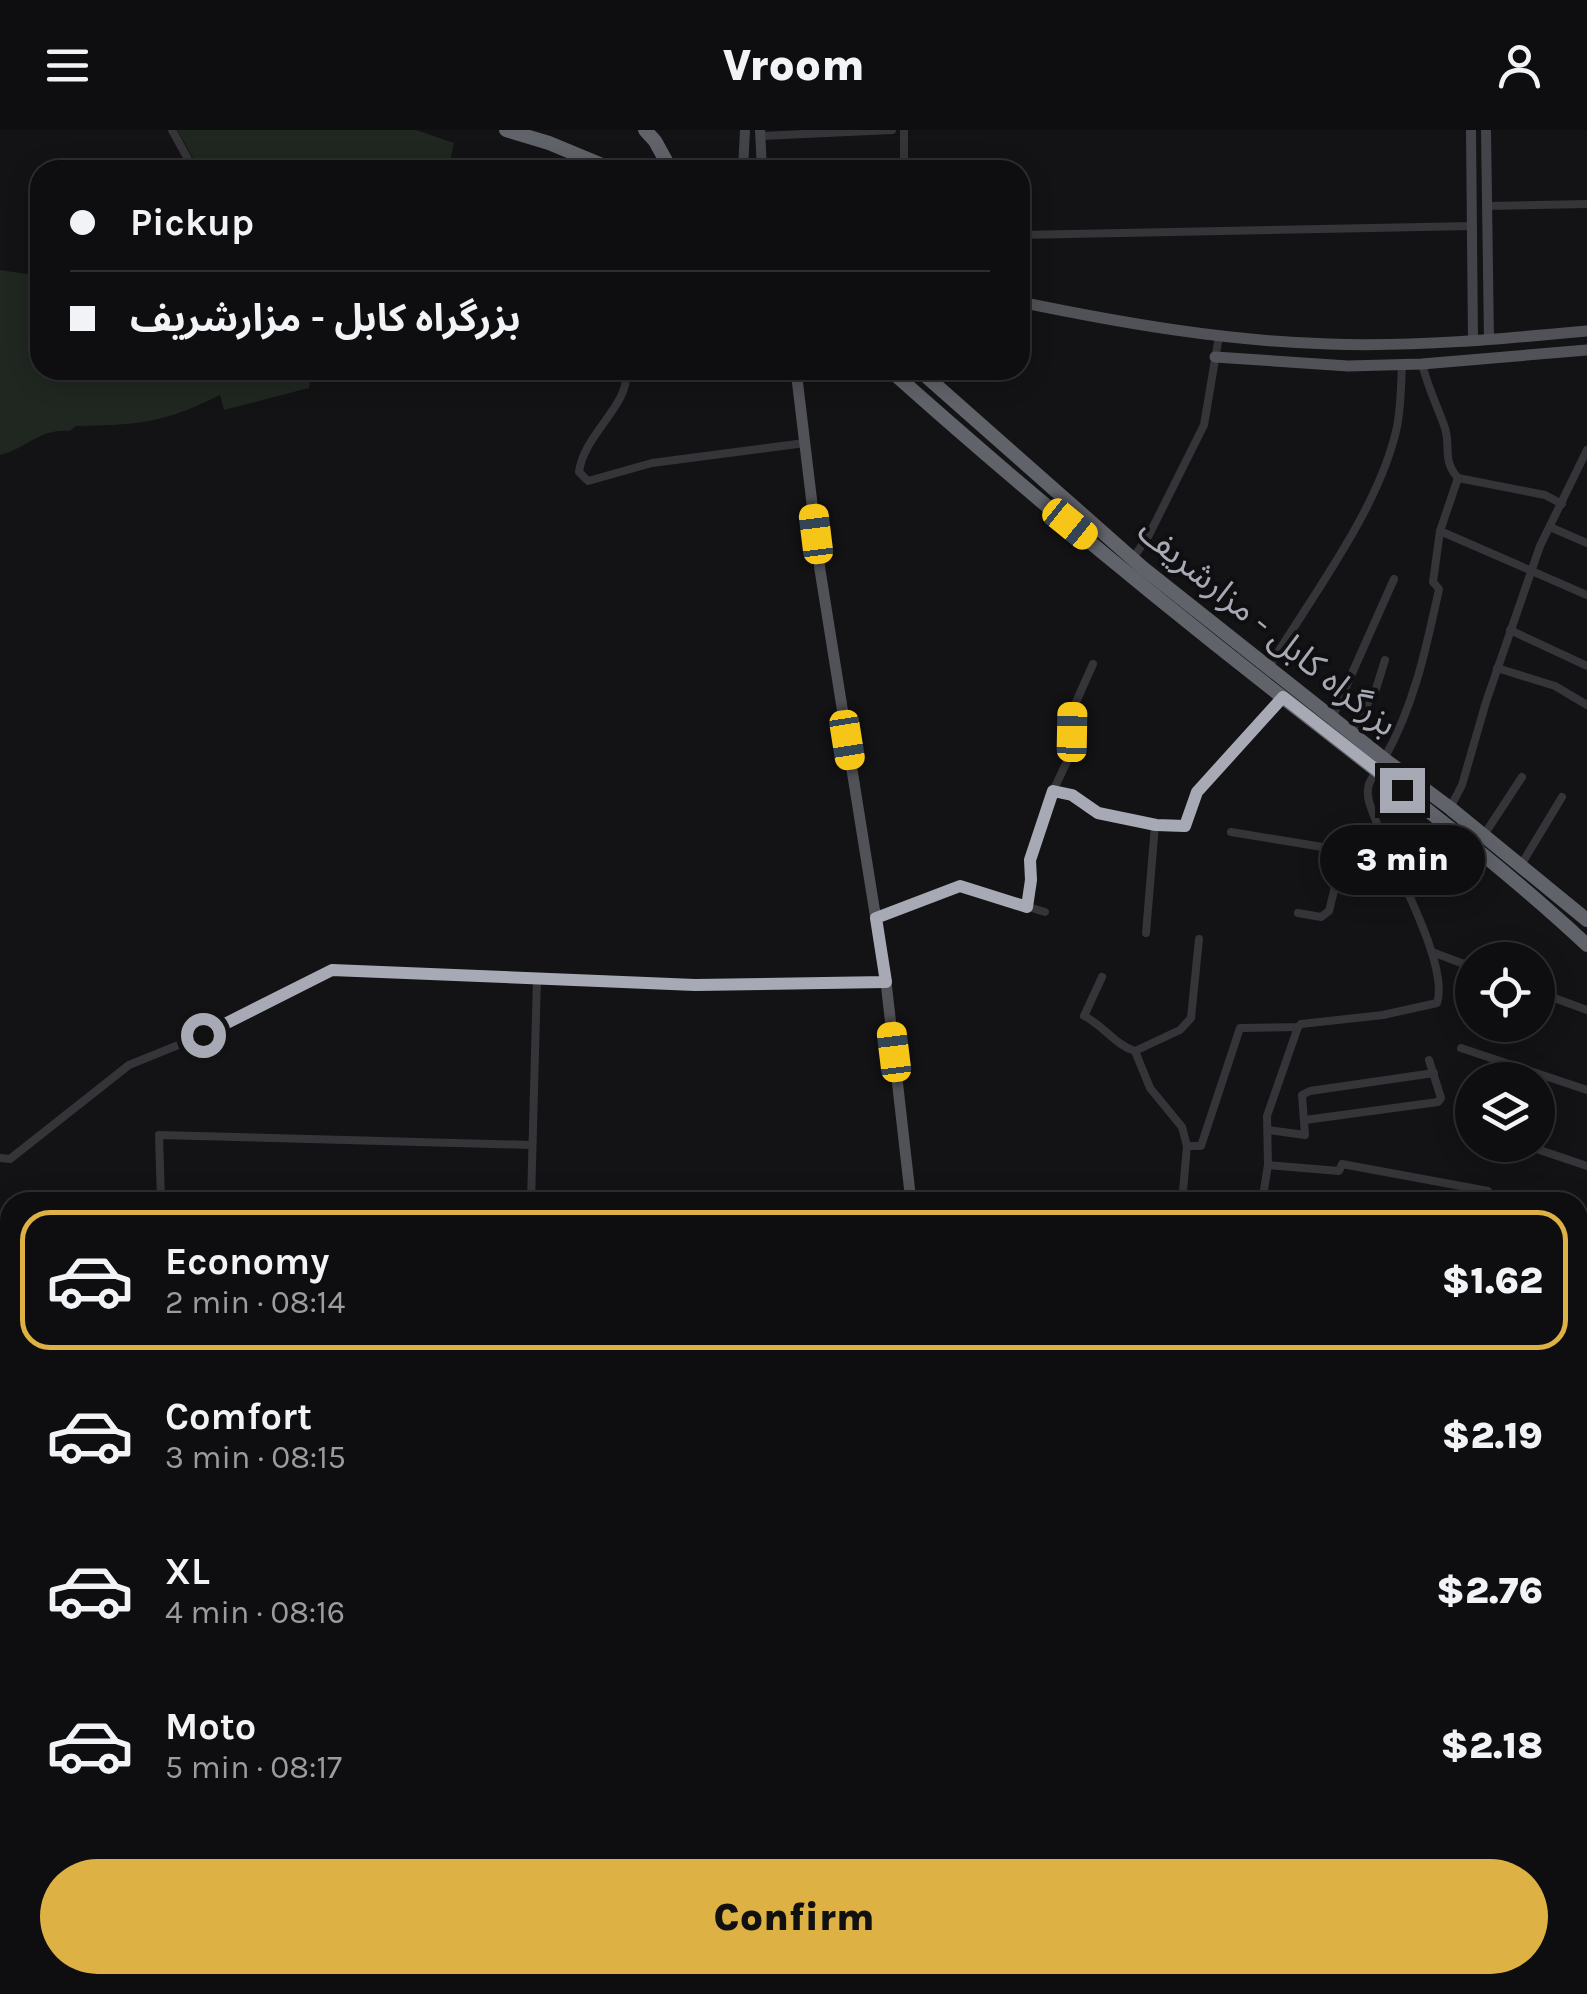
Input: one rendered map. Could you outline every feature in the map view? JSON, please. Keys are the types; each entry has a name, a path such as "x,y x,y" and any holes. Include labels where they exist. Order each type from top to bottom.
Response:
{"highway":[{"path":"506,130 549,142 591,160"},
{"path":"645,130 665,160"},
{"name":"بزرگراه کابل - مزارشریف","path":"901,380 982,452 1283,697 1450,808 1587,920"},
{"name":"بزرگراه کابل - مزارشریف","path":"930,380 1133,558 1351,732 1380,765 1587,945"}],"main road":[{"path":"1030,304 1218,336 1331,345 1473,341 1587,331"},
{"path":"1216,356 1298,364 1402,365 1587,350"},
{"path":"797,380 820,570 886,982 910,1192"}],"street":[{"path":"172,130 188,160"},
{"path":"744,160 745,130"},
{"path":"761,160 760,133 892,130"},
{"path":"904,130 904,160"},
{"path":"1472,130 1473,341"},
{"path":"1486,130 1489,340"},
{"path":"1487,206 1587,204"},
{"path":"1030,235 1472,226"},
{"path":"1133,558 1149,535 1204,425 1218,336"},
{"path":"1422,364 1446,435 1448,466 1458,478 1544,495 1562,504"},
{"path":"1269,666 1346,546 1372,492 1398,421 1402,365"},
{"path":"626,380 621,397 588,442 581,459 580,472 588,482 652,463 805,443"},
{"path":"1450,808 1462,784 1532,570 1587,450"},
{"path":"1188,1146 1201,1146 1240,1028 1298,1027 1437,1003 1441,984 1432,952 1368,801 1369,785 1398,734 1418,681 1440,589 1433,582 1440,531 1458,478"},
{"path":"1550,527 1587,543"},
{"path":"1440,531 1587,595"},
{"path":"1332,716 1394,580"},
{"path":"1510,630 1587,666"},
{"path":"1351,732 1376,690 1385,660"},
{"path":"1027,907 1030,860 1071,752 1072,711 1093,664"},
{"path":"1497,668 1554,686 1587,704"},
{"path":"1053,791 1072,795 1098,813 1156,825 1185,826 1197,792 1283,697"},
{"path":"1484,835 1522,777"},
{"path":"1522,865 1562,797"},
{"path":"1146,933 1156,825"},
{"path":"1357,890 1382,885 1454,831"},
{"path":"1231,832 1389,858"},
{"path":"1298,913 1321,916 1329,911 1344,850"},
{"path":"876,918 960,886 1045,912"},
{"path":"1102,977 1084,1016 1099,1024 1124,1048 1134,1051 1180,1030 1191,1018 1200,939"},
{"path":"1432,952 1455,961"},
{"path":"0,1158 10,1159 129,1065 203,1035 332,970 695,985 886,982"},
{"path":"530,1192 538,978"},
{"path":"1555,998 1587,1010"},
{"path":"1264,1192 1268,1165 1267,1116 1298,1027"},
{"path":"1461,1048 1587,1090"},
{"path":"1134,1051 1150,1088 1182,1127 1188,1146 1183,1192"},
{"path":"1305,1120 1438,1102 1441,1098 1429,1060"},
{"path":"1268,1130 1305,1135 1302,1095 1310,1091 1434,1073"},
{"path":"160,1192 159,1135 532,1145"},
{"path":"1555,1155 1587,1166"},
{"path":"1268,1165 1339,1172 1342,1164 1488,1192"}],"shaded area":[{"path":"177,130 416,130 454,143 450,160 194,160"},
{"path":"0,270 30,274 30,380 310,380 309,388 224,410 220,395 183,412 150,421 76,426 70,431 41,436 0,455"}],"route":[{"path":"203,1035 332,970 695,985 886,982 876,918 960,886 1027,907 1030,860 1053,791 1072,795 1098,813 1156,825 1185,826 1197,792 1283,697 1402,790"}]}
